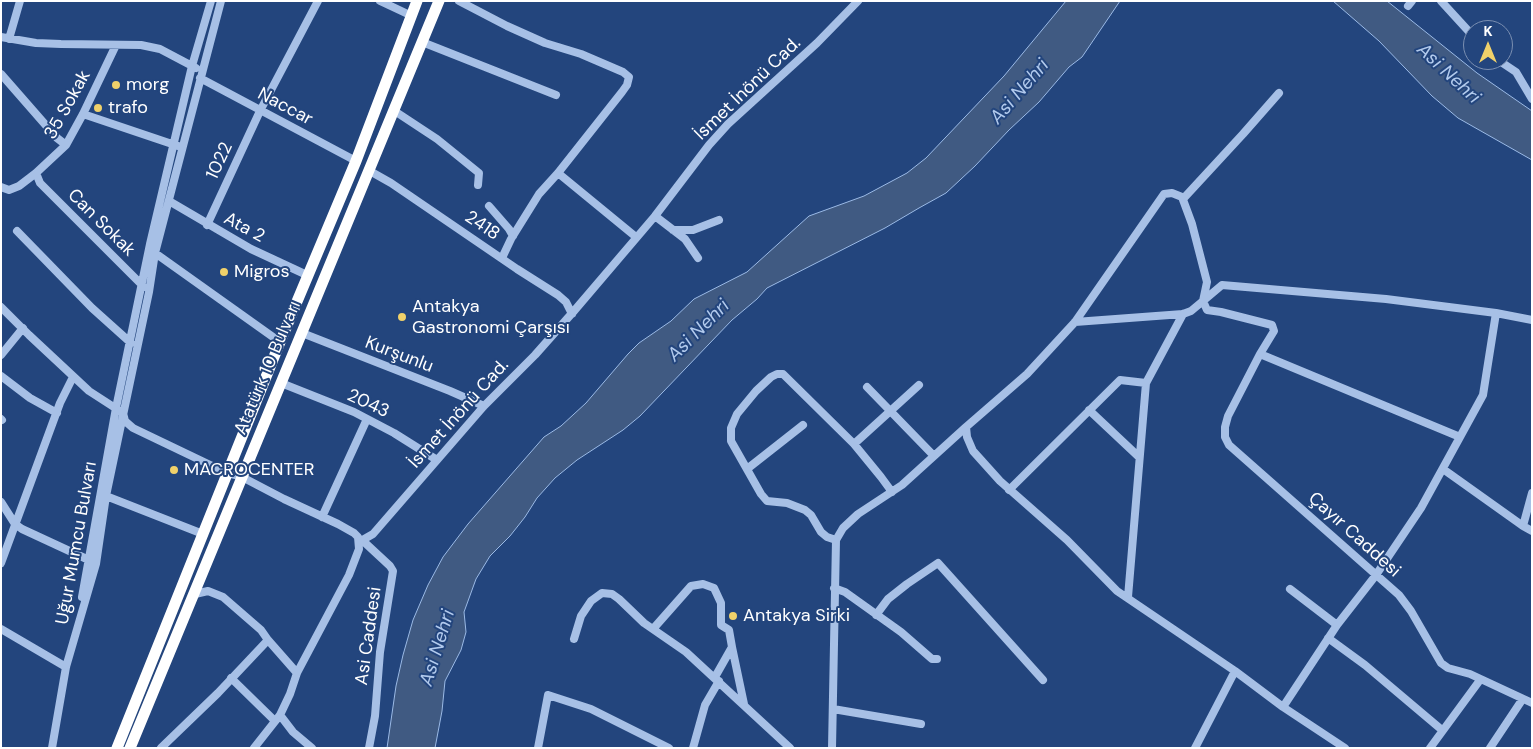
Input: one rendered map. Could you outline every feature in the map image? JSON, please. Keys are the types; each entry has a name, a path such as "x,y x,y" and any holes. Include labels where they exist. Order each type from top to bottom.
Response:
{"highway":[{"name":"Atatürk 10 Bulvarı","path":"117,748 227,472 356,161 418,1"},
{"name":"Atatürk 10 Bulvarı","path":"131,747 439,1"}],"street":[{"path":"5,38 20,1"},
{"name":"Uğur Mumcu Bulvarı","path":"75,636 129,341 192,66 211,1"},
{"name":"Uğur Mumcu Bulvarı","path":"75,636 96,564 106,496 149,292 155,253 221,1"},
{"name":"1022","path":"207,224 260,111 318,1"},
{"path":"380,1 412,16"},
{"path":"459,1 545,43 581,54 623,72 629,77 627,85 558,173 539,194 502,258"},
{"name":"İsmet İnönü Cad.","path":"360,541 373,534 484,406 536,354 572,314 655,216 709,145 728,124 817,43 858,1"},
{"path":"1441,1 1463,25"},
{"name":"Naccar","path":"5,38 61,44 141,45 160,49 192,66 201,75 260,111 356,161"},
{"path":"422,42 556,95"},
{"name":"35 Sokak","path":"1,187 9,190 19,186 66,145 116,45"},
{"path":"1513,70 1532,99"},
{"path":"1,74 57,138 66,145"},
{"path":"1183,199 1279,93"},
{"path":"393,110 437,139 479,173 478,185"},
{"path":"83,114 183,148"},
{"name":"2418","path":"368,170 391,183 558,295 566,302 572,314"},
{"name":"Can Sokak","path":"36,173 40,183 149,292"},
{"path":"558,173 636,237"},
{"path":"832,748 836,540 843,528 858,514 902,485 1027,374 1075,322 1164,194 1174,193 1183,199 1192,224 1207,282 1203,301"},
{"name":"Ata 2","path":"169,201 251,249 309,276"},
{"path":"489,206 510,229 513,236"},
{"path":"655,216 684,239 698,258"},
{"path":"673,230 693,230 719,220"},
{"path":"17,232 92,308 136,348"},
{"path":"155,253 280,342"},
{"path":"1075,322 1183,314 1191,311 1222,285 1386,299 1496,313 1532,320"},
{"name":"Çayır Caddesi","path":"1203,301 1208,310 1272,325 1274,331 1228,416 1225,437 1229,445 1398,595 1411,611 1441,663 1448,668 1470,674 1522,700 1532,703"},
{"path":"2,308 89,391 123,413 125,421 133,428 322,516 354,533 360,541 359,550 348,575 297,673 290,694 278,718 254,748"},
{"path":"1283,707 1337,625 1376,575 1421,508 1483,395 1496,313"},
{"path":"1128,597 1138,457 1146,383 1183,314"},
{"path":"1,355 23,328"},
{"name":"Kurşunlu","path":"302,333 450,390 484,406"},
{"path":"1260,354 1460,437"},
{"path":"836,540 827,537 821,532 811,515 805,510 787,504 768,501 761,494 731,441 733,422 737,414 771,376 783,374 854,444 882,476 892,492"},
{"path":"1,376 30,398 57,413"},
{"path":"1,563 57,413 73,376"},
{"path":"1010,490 1120,380 1146,383"},
{"name":"2043","path":"281,383 367,419 394,433 437,460"},
{"path":"854,444 919,385"},
{"path":"867,387 934,456"},
{"path":"1089,410 1138,457"},
{"path":"322,516 367,419"},
{"path":"747,469 803,425"},
{"path":"966,427 967,437 973,451 1010,490 1067,540 1117,591 1345,748"},
{"path":"1442,470 1532,531"},
{"path":"1523,526 1532,493"},
{"path":"106,496 203,534"},
{"path":"1,502 15,524 22,529 96,564"},
{"name":"Asi Caddesi","path":"360,541 390,566 393,571 380,652 369,748"},
{"path":"876,615 888,599 938,564 1043,680"},
{"path":"653,629 691,586 703,584 714,588 721,602 721,625 729,630 744,704"},
{"path":"834,588 845,592 901,632 932,659 938,659"},
{"path":"1290,589 1337,625"},
{"path":"194,594 208,591 222,597 261,630 297,673"},
{"path":"574,639 584,611 595,597 604,592 612,594 636,616 686,652 790,748"},
{"path":"1,629 66,667"},
{"path":"52,748 66,667 75,636"},
{"path":"1328,638 1365,665 1442,730"},
{"path":"160,748 268,640"},
{"path":"693,748 705,705 732,647"},
{"path":"1195,748 1235,671"},
{"path":"231,678 312,748"},
{"path":"1430,748 1480,680"},
{"path":"538,748 548,695 591,709 669,748"},
{"path":"1490,748 1522,700"},
{"path":"833,709 921,724"}],"water":[{"name":"Asi Nehri","path":"1066,1 1120,1 1082,57 1069,67 1039,102 975,166 946,193 885,228 767,288 732,320 640,416 623,430 577,460 555,478 537,498 510,536 490,556 476,579 464,612 466,632 461,650 445,681 435,748 387,748 396,686 403,655 413,620 428,585 443,557 468,524 544,437 561,426 586,403 639,343 671,321 694,299 747,272 809,216 864,196 907,173 926,158 1004,76"},
{"name":"Asi Nehri","path":"1333,1 1387,1 1463,62 1463,70 1473,70 1532,111 1532,160 1458,118 1432,96 1379,41"}],"place":[{"name":"morg","path":"116,85"},
{"name":"trafo","path":"98,108"},
{"name":"Migros","path":"224,272"},
{"name":"Antakya Gastronomi Çarşısı","path":"402,317"},
{"name":"MACROCENTER","path":"174,470"},
{"name":"Antakya Sirki","path":"733,616"}]}
